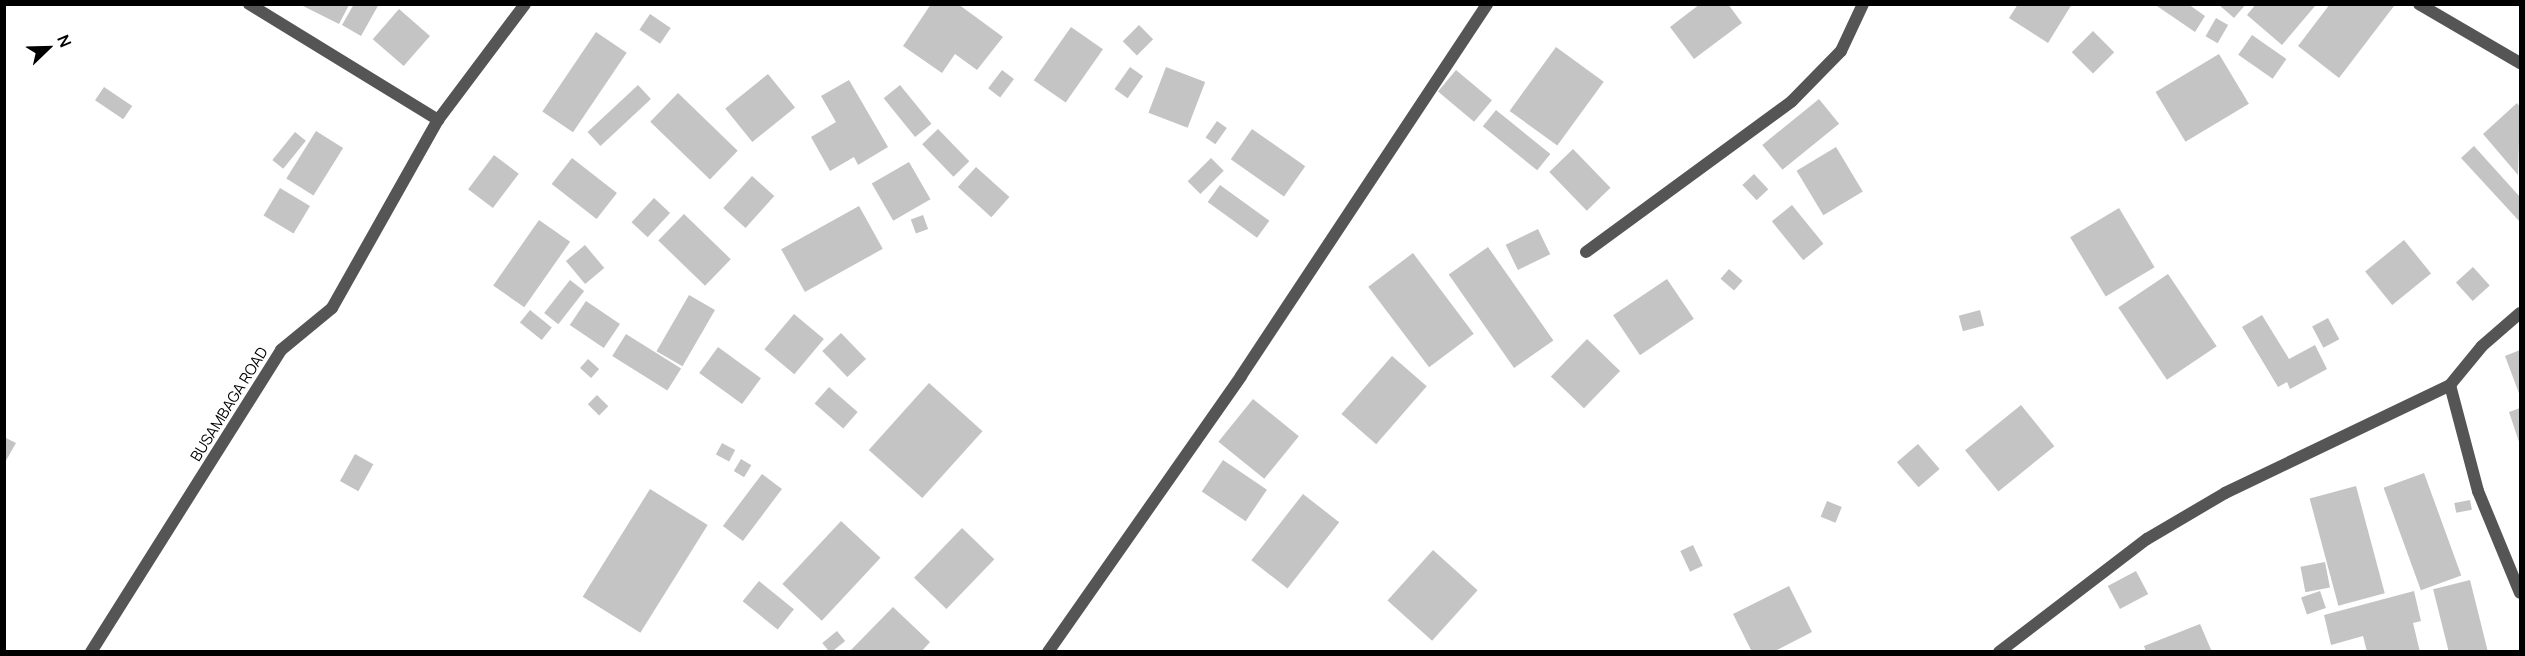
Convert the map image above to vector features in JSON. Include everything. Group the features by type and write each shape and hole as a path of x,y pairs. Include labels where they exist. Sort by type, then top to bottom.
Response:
{"street":[{"path":"249,4 438,120"},
{"name":"BUSAMBAGA ROAD","path":"91,651 280,350 332,308 438,120 525,4"},
{"path":"1048,651 1241,375 1487,4"},
{"path":"1586,252 1792,101 1842,51 1863,4"},
{"path":"2419,4 2520,63"},
{"path":"1999,651 2157,533 2225,493 2450,386 2481,346 2520,313"},
{"path":"2450,386 2478,491 2520,593"}],"building":[{"path":"354,4 379,4 361,36 342,25"},
{"path":"931,4 958,4 1003,37 977,70 955,54 942,73 903,46"},
{"path":"1700,4 1728,4 1742,23 1694,59 1670,27"},
{"path":"2018,4 2072,4 2048,43 2009,18"},
{"path":"2154,4 2188,4 2205,16 2195,32"},
{"path":"2218,4 2246,4 2234,18"},
{"path":"2256,4 2314,4 2315,6 2282,45 2247,15"},
{"path":"2330,4 2394,6 2339,78 2298,46"},
{"path":"301,5 349,5 339,24"},
{"path":"399,9 430,36 404,66 373,39"},
{"path":"650,14 671,28 660,44 639,30"},
{"path":"2216,18 2228,25 2218,43 2206,36"},
{"path":"1139,25 1153,39 1137,55 1123,41"},
{"path":"1071,27 1103,49 1066,103 1034,80"},
{"path":"2093,31 2114,52 2093,73 2072,52"},
{"path":"596,32 627,53 573,132 542,112"},
{"path":"2252,35 2286,59 2273,79 2238,55"},
{"path":"1556,47 1604,82 1557,146 1510,111"},
{"path":"2219,54 2249,104 2185,142 2156,92"},
{"path":"1130,67 1143,76 1128,98 1115,89"},
{"path":"1166,67 1205,82 1188,128 1148,113"},
{"path":"1002,70 1014,79 1000,97 988,88"},
{"path":"1456,70 1492,100 1474,122 1438,91"},
{"path":"768,74 795,107 752,142 725,109"},
{"path":"849,80 888,147 858,165 854,157 830,171 811,137 836,122 821,96"},
{"path":"638,85 651,99 600,146 588,132"},
{"path":"900,85 931,124 915,137 884,98"},
{"path":"104,87 132,106 123,119 95,100"},
{"path":"678,93 738,151 710,179 650,122"},
{"path":"1819,99 1839,124 1782,170 1762,145"},
{"path":"2517,103 2520,107 2518,175 2483,134"},
{"path":"1496,110 1550,154 1537,170 1483,126"},
{"path":"1217,121 1227,128 1215,144 1206,137"},
{"path":"938,129 969,161 953,177 922,144"},
{"path":"1252,129 1305,166 1284,197 1231,159"},
{"path":"316,131 343,148 313,195 286,178"},
{"path":"295,132 306,141 283,169 272,160"},
{"path":"2474,146 2520,197 2520,222 2461,158"},
{"path":"1836,147 1863,192 1823,215 1797,171"},
{"path":"1573,149 1611,188 1587,211 1549,172"},
{"path":"494,155 519,174 493,208 468,189"},
{"path":"572,158 617,193 597,219 552,184"},
{"path":"1211,158 1224,171 1200,194 1188,181"},
{"path":"909,162 930,199 893,221 872,184"},
{"path":"976,167 1009,197 991,217 958,187"},
{"path":"1754,174 1768,189 1757,200 1742,185"},
{"path":"752,176 774,196 746,228 723,208"},
{"path":"1220,185 1269,221 1257,238 1208,202"},
{"path":"280,188 310,206 294,233 264,215"},
{"path":"654,198 670,213 648,237 631,222"},
{"path":"1792,205 1823,244 1803,260 1772,221"},
{"path":"859,206 883,249 805,292 781,249"},
{"path":"2119,208 2155,267 2106,297 2070,237"},
{"path":"684,214 731,259 705,286 658,241"},
{"path":"923,215 928,229 916,234 911,219"},
{"path":"539,220 570,242 524,307 493,286"},
{"path":"1538,229 1550,254 1518,270 1506,245"},
{"path":"2404,240 2431,273 2392,305 2365,271"},
{"path":"585,245 604,268 585,284 566,261"},
{"path":"1488,247 1553,340 1514,368 1449,275"},
{"path":"1413,253 1474,334 1429,367 1368,287"},
{"path":"2473,267 2490,286 2473,301 2456,282"},
{"path":"1729,269 1743,281 1734,291 1720,279"},
{"path":"2168,274 2217,346 2167,380 2118,308"},
{"path":"1667,279 1694,319 1640,355 1613,315"},
{"path":"570,280 584,291 558,324 544,313"},
{"path":"689,295 715,310 682,366 656,351"},
{"path":"586,301 620,324 604,348 570,325"},
{"path":"530,310 552,328 542,340 520,322"},
{"path":"1980,310 1984,325 1963,331 1959,316"},
{"path":"794,314 824,339 794,374 764,349"},
{"path":"2262,315 2289,359 2315,345 2327,369 2290,389 2287,382 2278,387 2242,327"},
{"path":"2328,318 2339,339 2323,348 2312,326"},
{"path":"841,333 866,359 847,377 822,351"},
{"path":"626,334 681,368 667,390 612,356"},
{"path":"1587,339 1620,371 1584,408 1551,376"},
{"path":"718,347 761,378 742,404 699,373"},
{"path":"2520,350 2520,396 2505,356"},
{"path":"1392,356 1427,386 1376,444 1341,414"},
{"path":"588,359 599,369 591,378 580,368"},
{"path":"929,383 983,431 922,498 869,450"},
{"path":"829,387 858,412 843,429 815,404"},
{"path":"597,395 608,406 599,416 588,404"},
{"path":"1253,399 1299,436 1264,479 1218,442"},
{"path":"2021,405 2054,446 1998,491 1965,450"},
{"path":"2520,408 2520,445 2509,412"},
{"path":"4,437 16,443 4,464"},
{"path":"722,443 735,450 729,462 716,454"},
{"path":"1918,444 1940,469 1919,487 1897,462"},
{"path":"355,454 373,464 358,491 340,481"},
{"path":"741,459 751,465 744,477 734,471"},
{"path":"1223,460 1267,490 1246,521 1202,492"},
{"path":"2424,473 2461,575 2421,590 2384,488"},
{"path":"762,474 782,489 743,541 723,526"},
{"path":"2356,486 2385,593 2338,606 2310,498"},
{"path":"650,489 708,525 640,633 583,597"},
{"path":"1303,494 1339,522 1288,589 1251,560"},
{"path":"2470,500 2472,510 2456,513 2454,503"},
{"path":"1827,501 1842,507 1835,523 1821,517"},
{"path":"841,521 880,558 822,621 782,584"},
{"path":"962,528 994,559 946,609 914,578"},
{"path":"1693,545 1703,566 1690,572 1680,551"},
{"path":"1433,550 1478,590 1432,641 1387,601"},
{"path":"2325,562 2330,588 2305,592 2300,567"},
{"path":"2136,571 2148,594 2120,609 2108,586"},
{"path":"2470,580 2488,652 2449,652 2433,589"},
{"path":"759,581 794,609 778,630 743,601"},
{"path":"1789,586 1812,632 1773,652 1752,652 1733,614"},
{"path":"2320,591 2326,608 2307,615 2301,598"},
{"path":"2414,591 2421,621 2413,623 2420,652 2367,652 2363,636 2331,645 2324,615"},
{"path":"893,607 930,642 921,652 849,652"},
{"path":"2200,624 2212,652 2146,652 2144,646"},
{"path":"837,631 845,641 832,652 822,643"}]}
